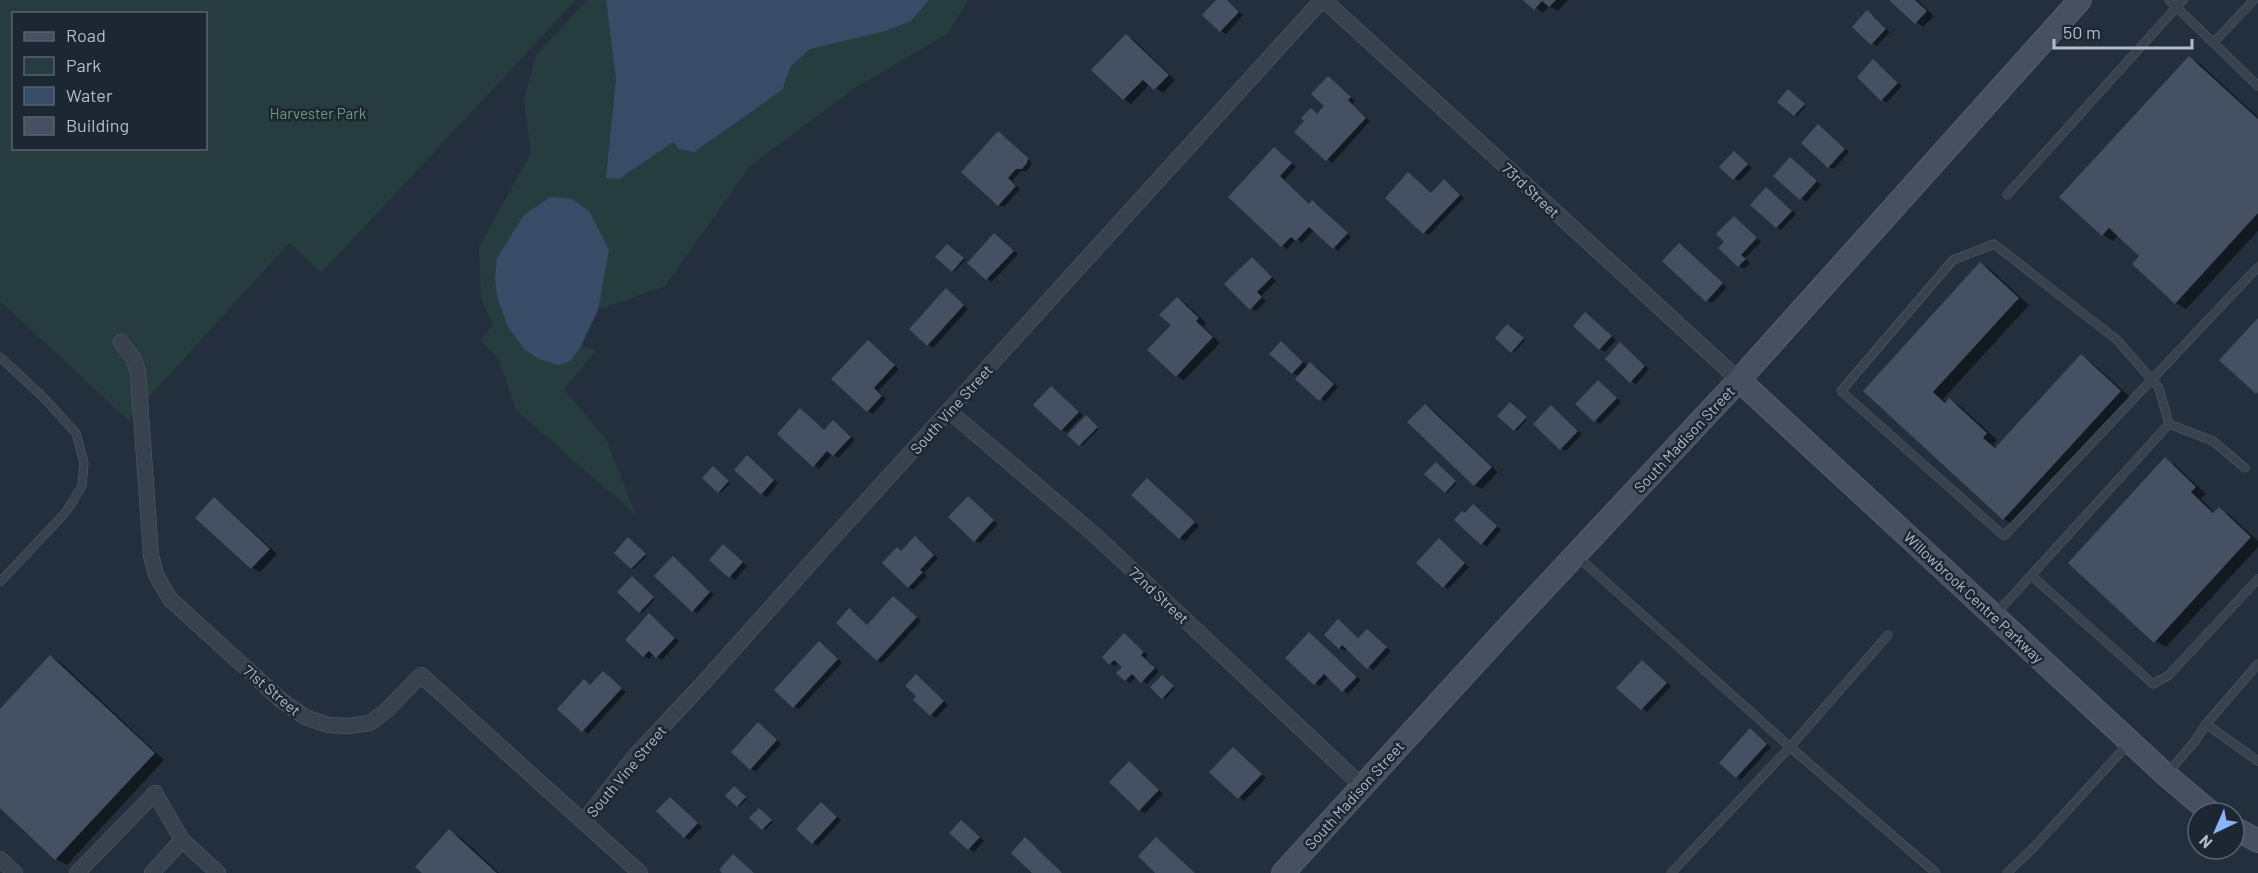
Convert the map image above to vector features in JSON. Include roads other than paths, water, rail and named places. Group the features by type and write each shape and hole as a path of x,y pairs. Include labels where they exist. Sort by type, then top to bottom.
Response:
{"street":[{"name":"73rd Street","path":"1323,0 1739,380"},
{"name":"South Vine Street","path":"584,821 636,755 1323,0"},
{"name":"South Madison Street","path":"1283,873 1739,380 2080,0"},
{"name":"71st Street","path":"120,342 133,358 138,372 151,555 156,575 170,599 281,700 305,717 328,725 348,726 370,723 387,710 421,675 640,873"},
{"name":"Willowbrook Centre Parkway","path":"1739,380 2197,801"},
{"name":"72nd Street","path":"949,411 1096,536 1362,786"},
{"path":"77,873 155,793 182,840 218,873"},
{"path":"152,873 182,840"},
{"path":"0,859 15,873"}],"lane":[{"path":"2169,0 2258,86"},
{"path":"2007,195 2183,0"},
{"path":"2213,43 2254,0"},
{"path":"2169,424 2159,388 2151,379 2116,340 1994,244 1953,260 1841,392 2004,537 2151,379 2258,267"},
{"path":"0,357 43,397 76,433 84,463 82,486 66,512 0,582"},
{"path":"2169,424 2213,441 2245,468"},
{"path":"1994,616 2169,424"},
{"path":"1575,555 1790,747 1936,873"},
{"path":"2031,576 2152,684 2169,675 2258,579"},
{"path":"1671,873 1790,747 1888,635"},
{"path":"2166,775 2258,664"},
{"path":"2206,724 2258,761"},
{"path":"2007,873 2131,742"}],"water":[{"path":"606,0 929,0 911,21 885,31 810,49 791,66 782,90 694,152 679,149 673,142 619,179 606,178 616,79"},
{"path":"550,197 572,199 589,211 609,250 598,310 580,348 570,361 558,365 539,359 524,349 507,325 497,296 495,278 497,258 524,215"}],"park label":[{"name":"Harvester Park","path":"318,113"}]}
